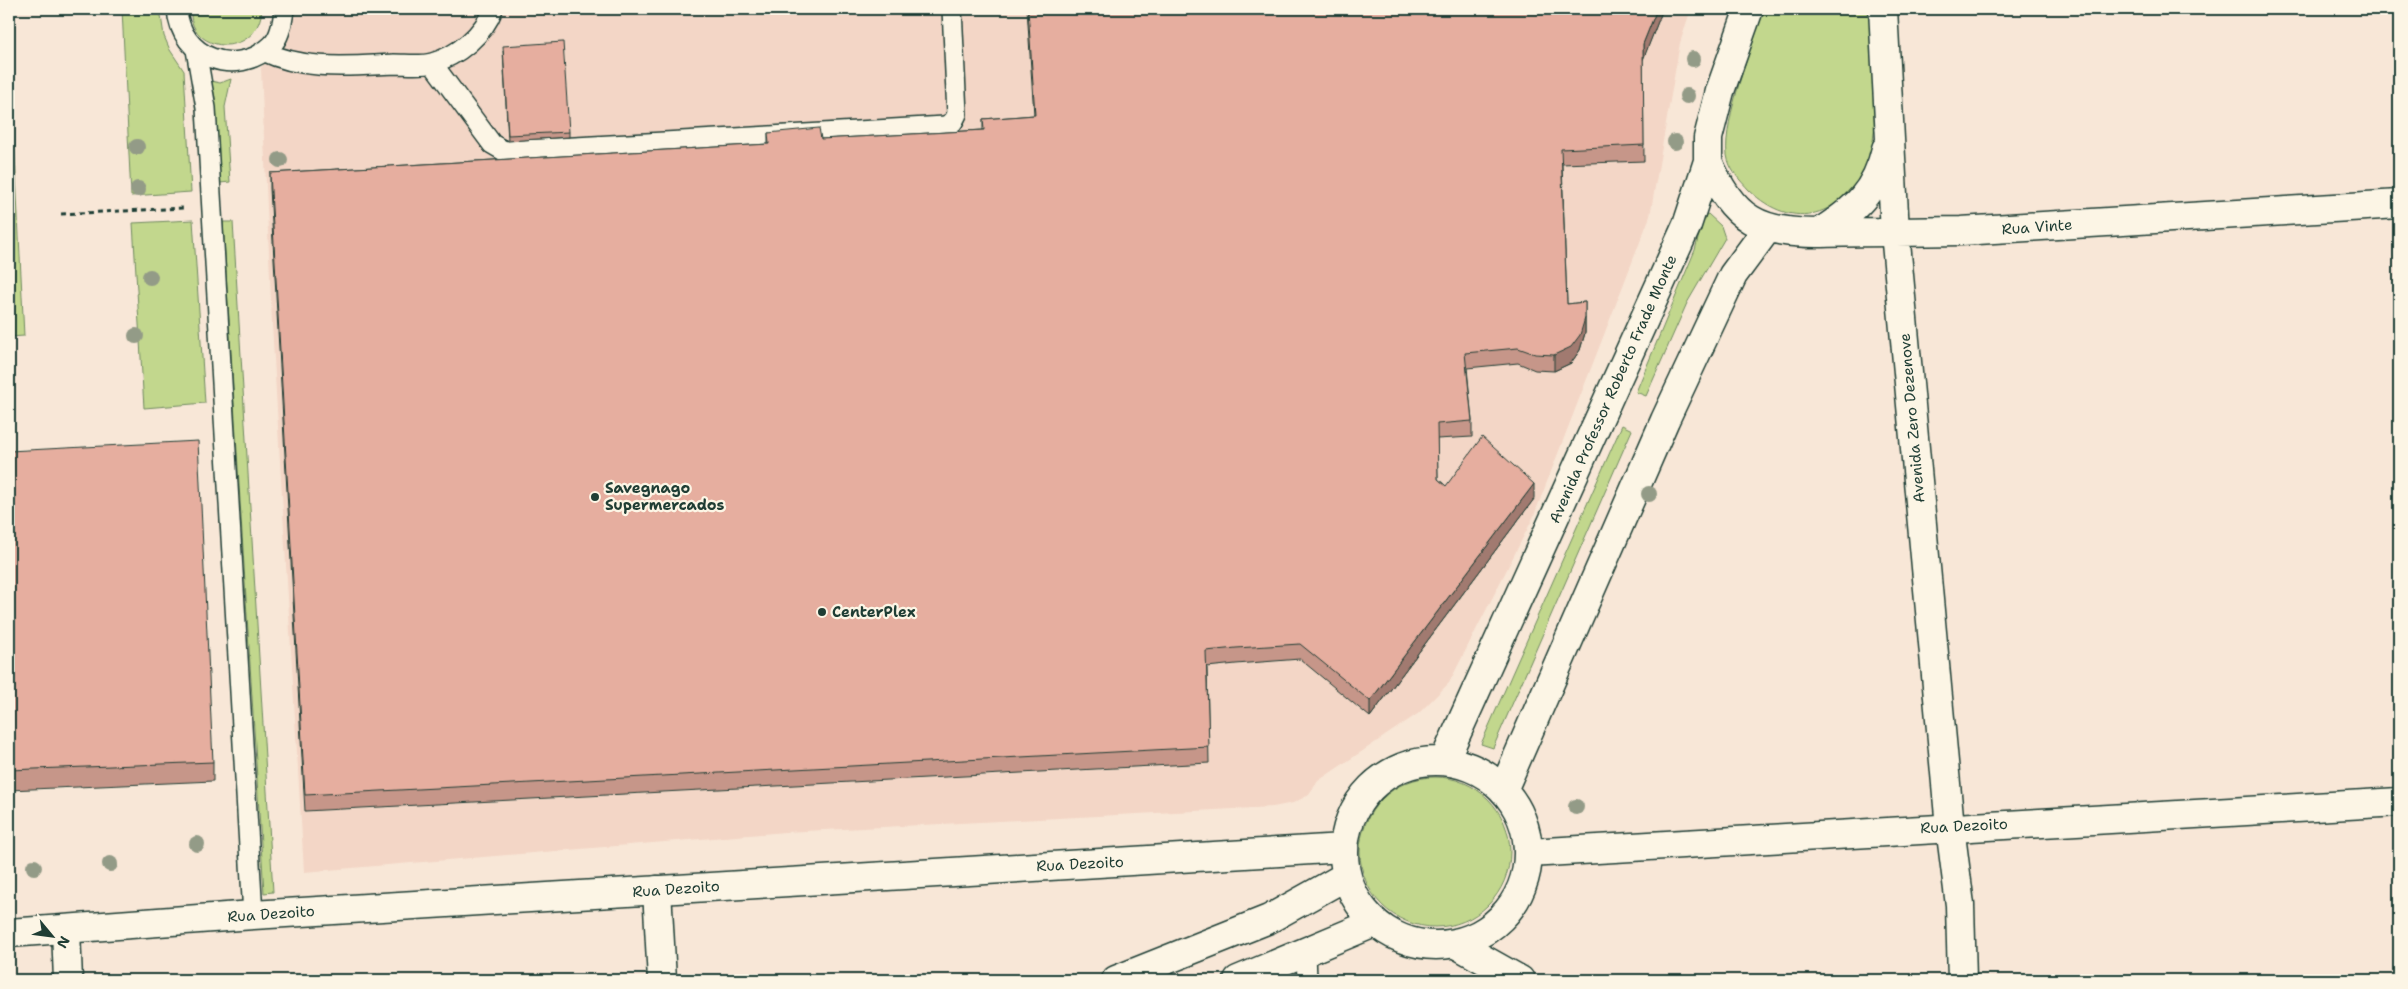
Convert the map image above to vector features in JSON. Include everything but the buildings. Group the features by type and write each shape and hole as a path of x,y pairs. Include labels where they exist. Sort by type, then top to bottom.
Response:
{"street":[{"name":"Avenida Professor Roberto Frade Monte","path":"1445,759 1687,225 1708,161 1708,138 1720,91 1749,9"},
{"name":"Avenida Zero Dezenove","path":"1883,9 1895,232 1950,827 1960,905 1962,980"},
{"path":"1819,232 1853,210 1866,194 1881,170 1889,136"},
{"name":"Rua Vinte","path":"1708,161 1717,182 1728,199 1750,220 1767,228 1802,234 1819,232 1961,232 2399,204"},
{"path":"1504,788 1666,420 1733,275 1767,228"},
{"path":"1445,759 1477,768 1504,788 1523,818 1529,853 1527,868 1518,894 1502,918 1479,934 1456,944 1425,945 1398,938 1374,923 1356,901 1346,876 1343,848 1352,812 1375,782 1408,763 1445,759"},
{"name":"Rua Dezoito","path":"1529,853 2399,802"},
{"name":"Rua Dezoito","path":"9,933 253,915 1343,848"},
{"path":"1116,980 1269,920 1346,876"},
{"path":"657,890 662,980"},
{"path":"1238,980 1374,923"},
{"path":"66,930 68,980"},
{"path":"1456,944 1520,980"}],"lane":[{"path":"177,9 178,20 184,37 196,50 212,59 230,62 247,59 273,44 283,21 284,9"},
{"path":"263,51 278,58 323,67 432,63 460,50 477,36 493,9"},
{"path":"432,63 492,144 504,151 945,126 953,122 957,114 952,9"},
{"path":"196,50 206,108 253,915"},
{"path":"1306,952 1307,980"}],"path":[{"path":"61,214 212,207"}],"shaded area":[{"path":"286,9 1691,9 1680,43 1650,216 1533,518 1449,683 1419,713 1318,781 1309,795 1293,803 1273,807 785,832 304,872 272,324 261,68 279,42"}],"green space":[{"path":"122,9 160,9 164,36 170,50 184,71 191,192 131,196"},
{"path":"191,9 262,9 258,25 249,37 237,43 223,45 211,42 200,35 193,24"},
{"path":"1764,9 1870,9 1875,89 1872,148 1867,163 1857,181 1845,196 1831,207 1816,213 1799,215 1783,212 1766,203 1749,190 1732,170 1728,160 1727,140 1729,122 1746,62"},
{"path":"9,35 24,336 10,337 9,312"},
{"path":"231,79 225,107 230,182 220,183 215,97 211,81 220,83"},
{"path":"1708,214 1721,226 1725,238 1687,303 1646,396 1636,392 1695,250 1704,216"},
{"path":"193,220 205,403 144,408 133,223"},
{"path":"223,222 233,222 273,892 264,893"},
{"path":"1622,425 1632,430 1493,748 1481,744"},
{"path":"1435,777 1450,778 1464,782 1477,789 1488,799 1498,810 1505,823 1509,837 1509,867 1505,881 1498,894 1488,905 1477,915 1464,922 1450,926 1435,927 1420,926 1406,922 1393,915 1382,905 1372,894 1365,881 1361,867 1360,852 1361,837 1365,823 1372,810 1382,799 1393,789 1406,782 1420,778"}],"place":[{"name":"Savegnago Supermercados","path":"595,497"},
{"name":"CenterPlex","path":"822,612"}]}
